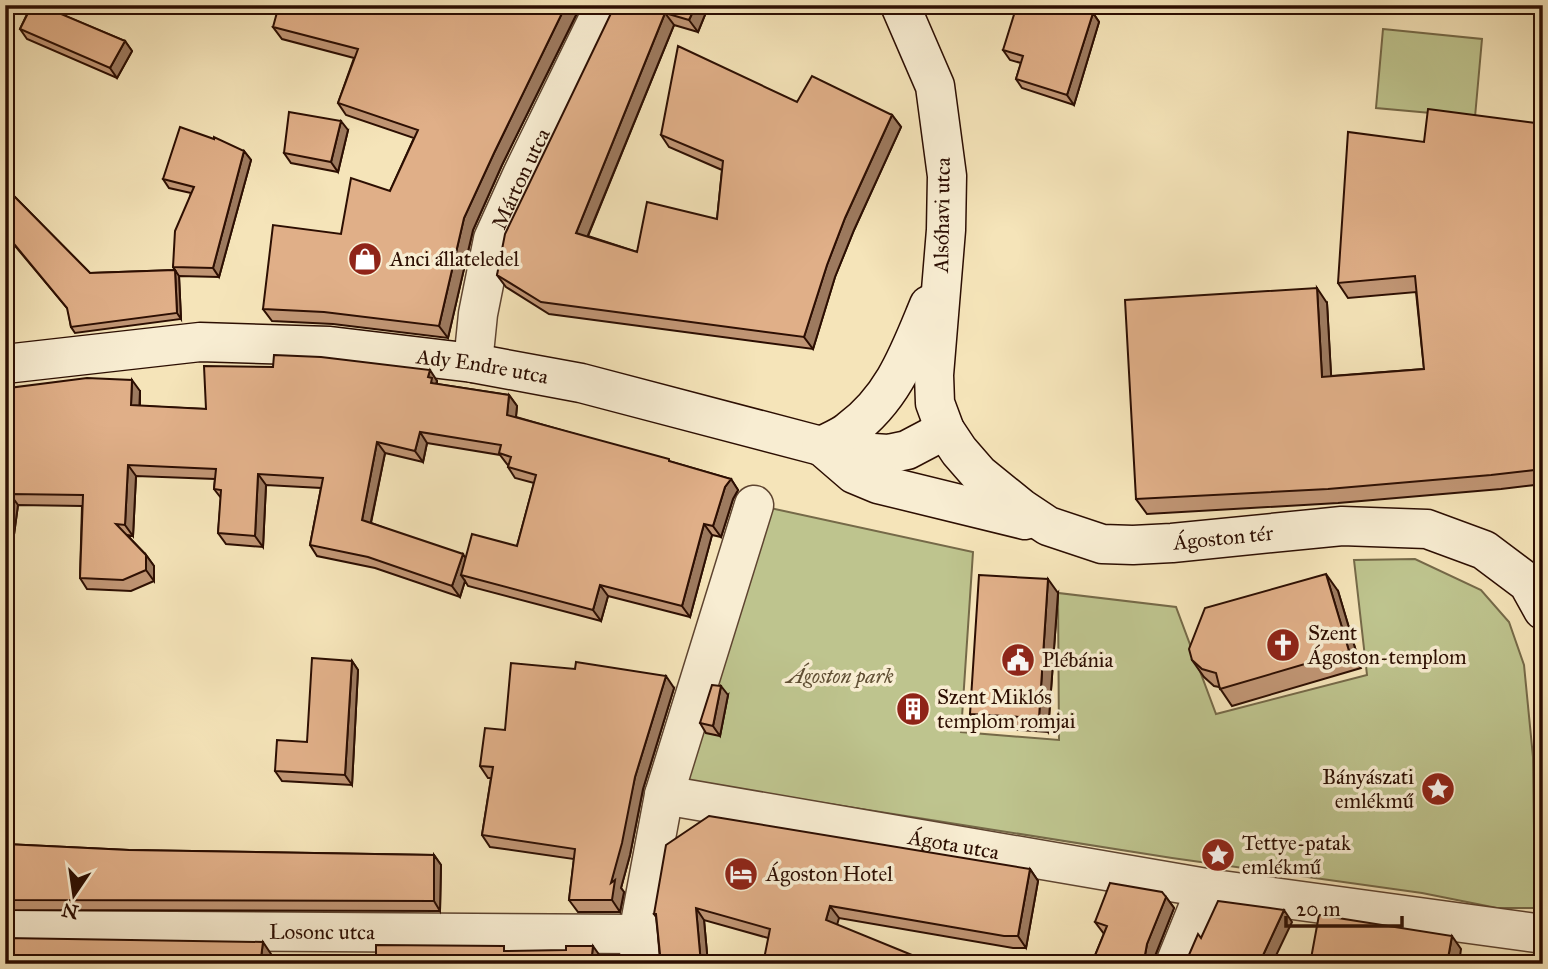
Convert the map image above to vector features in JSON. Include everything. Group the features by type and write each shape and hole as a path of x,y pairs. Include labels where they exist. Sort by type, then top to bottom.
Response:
{"street":[{"name":"Márton utca","path":"473,363 478,314 494,239 522,175 605,5"},
{"name":"Alsóhavi utca","path":"900,5 935,86 947,176 946,230 934,386 935,403 946,430"},
{"path":"942,274 901,372 867,415 849,432 821,446 853,474 878,484 1048,526"},
{"name":"Ady Endre utca","path":"5,364 200,342 330,346 473,363 581,383 821,446 888,454 907,450 946,430"},
{"name":"Ágoston tér","path":"946,430 959,451 979,474 1021,508 1048,526 1102,544 1133,545 1342,526 1427,529 1484,550 1538,586"},
{"path":"639,949 664,795 754,505"},
{"name":"Ágota utca","path":"664,795 1206,888 1543,934"},
{"path":"1174,964 1206,888"},
{"name":"Losonc utca","path":"5,930 639,949"}],"green space":[{"path":"1383,29 1482,39 1475,117 1376,108"},
{"name":"Ágoston park","path":"761,506 973,552 961,732 1059,740 1058,593 1176,607 1216,714 1367,675 1354,560 1415,559 1481,590 1509,622 1524,665 1533,757 1535,908 1497,908 1422,893 1172,858 678,780"}],"building":[{"path":"32,5 40,5 125,41 110,68 20,29"},
{"path":"40,5 60,5 57,13"},
{"path":"279,5 566,5 464,218 439,326 324,312 263,309 273,225 341,234 351,178 390,191 418,130 338,103 358,49 273,27"},
{"path":"615,5 696,5 689,20 665,13 576,233 637,252 647,202 717,219 723,161 661,135 678,46 797,102 812,76 892,115 845,218 804,337 541,302 497,275 505,234"},
{"path":"1017,5 1068,5 1093,13 1067,95 1016,79 1023,56 1003,50"},
{"path":"1428,109 1543,124 1543,469 1328,489 1136,499 1125,300 1317,288 1322,377 1424,369 1415,276 1338,283 1348,132 1424,142"},
{"path":"289,112 341,121 331,162 284,153"},
{"path":"180,127 214,137 244,151 213,268 173,267 175,231 194,187 163,179"},
{"path":"5,187 90,273 175,270 177,313 71,327 67,308 5,233"},
{"path":"274,355 321,357 430,370 428,377 432,378 431,383 509,395 507,415 669,459 731,479 725,487 713,526 704,524 682,606 600,585 593,610 461,575 472,534 517,546 536,475 508,467 511,457 499,453 501,445 420,432 415,451 377,442 362,520 463,554 452,586 368,557 310,545 323,478 258,474 255,536 218,533 221,490 214,489 216,469 128,465 125,525 116,524 146,555 146,570 123,580 80,578 83,495 10,494 5,531 5,390 87,378 132,380 131,405 206,409 204,366 273,367"},
{"name":"Szent Ágoston-templom","path":"1326,574 1349,651 1220,689 1216,673 1202,669 1192,660 1189,649 1205,608"},
{"name":"Plébánia","path":"979,575 1048,579 1039,718 970,714"},
{"path":"312,658 352,661 345,775 275,771 277,740 307,742"},
{"path":"576,662 666,676 635,777 611,883 615,880 612,900 569,900 575,849 482,835 493,767 480,766 485,728 505,730 511,663 575,669"},
{"path":"712,685 721,686 713,726 700,723"},
{"path":"709,816 1030,869 1018,936 1004,936 830,906 826,920 934,964 763,964 770,929 696,908 701,964 661,964 654,914 666,845"},
{"path":"5,844 129,850 434,855 434,901 5,900"},
{"path":"1110,883 1162,892 1166,897 1147,944 1145,955 1149,964 1097,964 1098,961 1094,958 1107,926 1095,922"},
{"path":"1218,901 1284,910 1259,964 1185,964 1198,934 1201,938"},
{"path":"1319,915 1452,936 1447,964 1310,964"},
{"path":"5,938 263,942 261,958 285,964 5,964"},
{"path":"376,945 504,946 504,951 566,950 566,946 593,946 591,964 376,964"}],"waterway":[{"path":"1204,881 1218,855"}],"place":[{"name":"Anci állateledel","path":"365,259"},
{"name":"Szent Ágoston-templom","path":"1283,645"},
{"name":"Plébánia","path":"1018,660"},
{"name":"Szent Miklós templom romjai","path":"913,709"},
{"name":"Bányászati emlékmű","path":"1438,789"},
{"name":"Tettye-patak emlékmű","path":"1218,855"},
{"name":"Ágoston Hotel","path":"741,874"}]}
